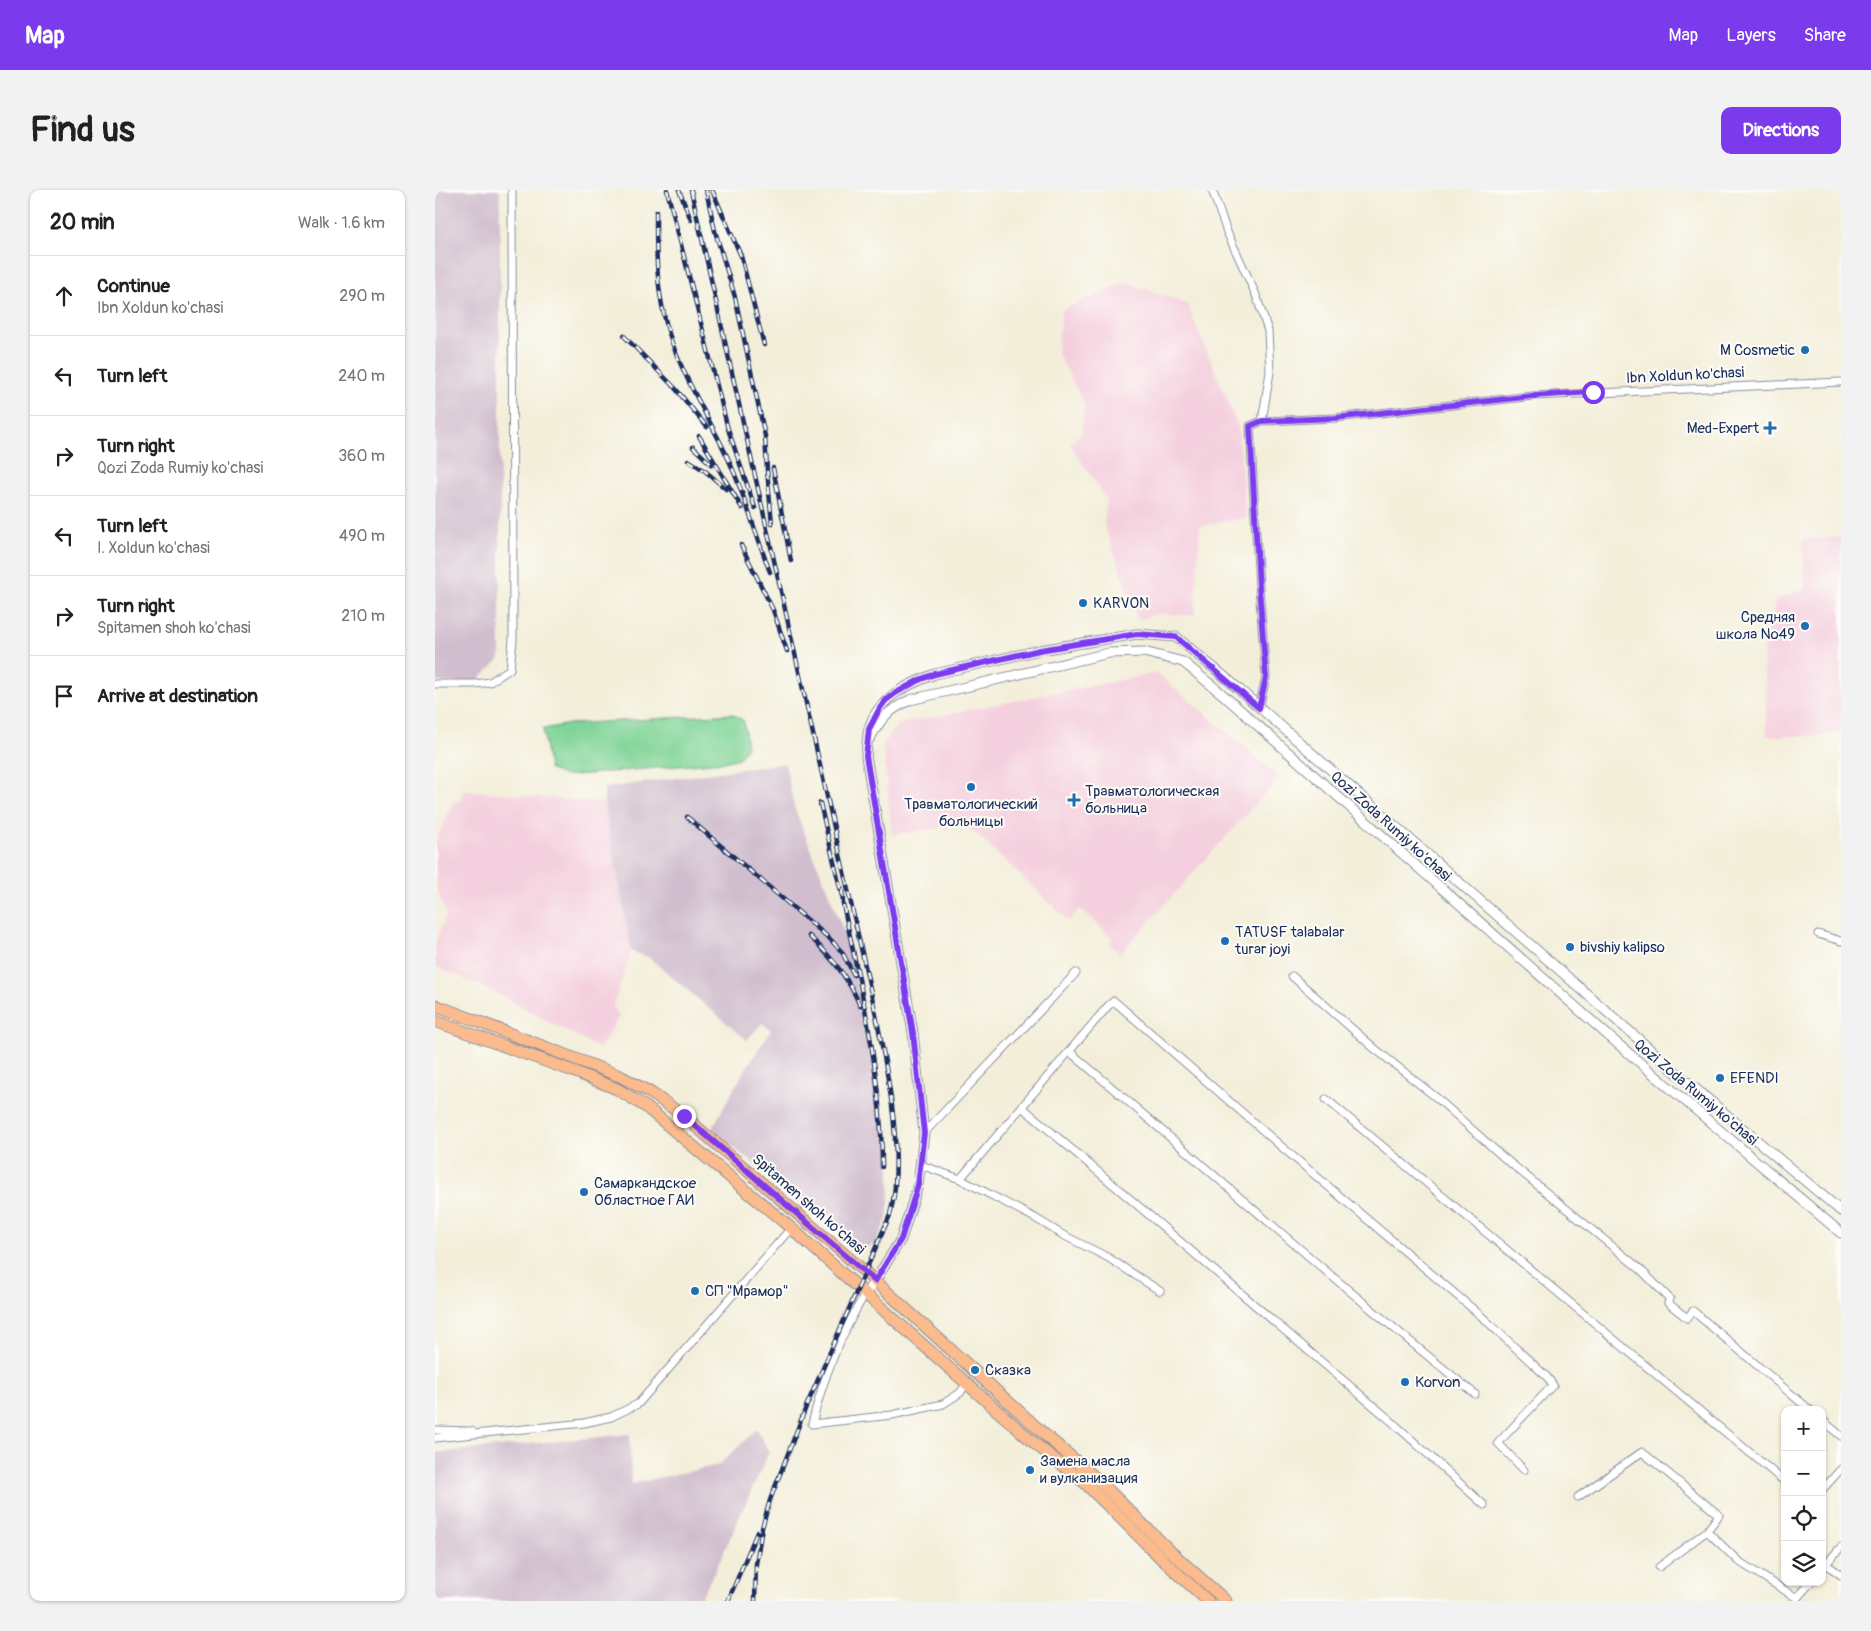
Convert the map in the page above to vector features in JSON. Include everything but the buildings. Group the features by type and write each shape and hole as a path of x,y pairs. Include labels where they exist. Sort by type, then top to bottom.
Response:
{"main road":[{"name":"Spitamen shoh ko'chasi","path":"435,1005 620,1076 651,1093 684,1116 875,1281 1097,1480 1169,1551 1226,1601"},
{"name":"Spitamen shoh ko'chasi","path":"435,1021 573,1070 617,1089 646,1107 791,1228 1034,1443 1085,1483 1207,1601"}],"street":[{"path":"435,684 490,682 510,669 513,640 512,190"},
{"path":"1213,190 1227,232 1256,295 1268,331 1270,372 1262,421 1250,426 1266,677 1259,708"},
{"name":"Ibn Xoldun ko'chasi","path":"1262,421 1335,418 1533,396 1841,382"},
{"name":"Qozi Zoda Rumiy ko'chasi","path":"867,743 869,729 874,717 886,700 919,680 935,674 1040,650 1137,634 1176,637 1685,1080 1841,1211"},
{"name":"Qozi Zoda Rumiy ko'chasi","path":"867,743 885,715 892,709 910,700 1109,652 1144,652 1183,662 1221,693 1612,1039 1841,1233"},
{"path":"867,743 866,756 913,1033 924,1133 918,1185 901,1239 850,1320 820,1390 812,1424 892,1415 943,1404 960,1393 967,1383"},
{"path":"1818,934 1841,942"},
{"path":"924,1133 1076,973"},
{"path":"1292,976 1375,1048 1439,1099 1503,1157 1639,1269 1670,1299 1668,1303 1687,1318 1693,1311 1805,1406"},
{"path":"960,1179 1070,1052 1107,1006 1114,1001 1283,1148 1480,1314 1547,1377 1553,1385 1498,1443 1524,1470"},
{"path":"1070,1052 1242,1197 1339,1283 1475,1394"},
{"path":"1326,1099 1781,1479"},
{"path":"1022,1107 1390,1420 1484,1505"},
{"path":"921,1165 960,1179 1035,1218 1063,1235 1107,1257 1159,1291"},
{"path":"435,1438 584,1423 611,1417 638,1404 791,1228"},
{"path":"1826,1423 1841,1436"},
{"path":"435,1430 459,1429 485,1432"},
{"path":"1578,1497 1641,1452 1719,1515 1707,1531 1659,1567"},
{"path":"1826,1486 1841,1469"},
{"path":"1707,1531 1738,1561 1797,1598 1808,1586"},
{"path":"1826,1564 1841,1547"},
{"path":"1826,1567 1841,1575"}],"shaded area":[{"path":"435,190 500,190 500,659 476,682 435,682"},
{"path":"1126,282 1187,304 1238,426 1246,518 1200,526 1195,615 1159,614 1138,620 1104,524 1107,500 1070,444 1082,432 1084,403 1057,352 1062,310"},
{"name":"Средняя школа №49","path":"1841,537 1841,733 1821,736 1767,736 1763,653 1776,599 1805,589 1803,539"},
{"name":"Травматологическая больница","path":"1157,673 1280,777 1120,954 1109,943 1112,938 1080,908 1069,921 966,824 892,835 883,744 898,724"},
{"path":"785,763 794,807 849,944 890,1147 890,1192 887,1219 875,1243 865,1249 711,1130 743,1073 771,1030 762,1023 747,1040 648,957 631,951 604,803 604,788"},
{"path":"463,790 604,803 631,951 613,1007 619,1016 600,1049 494,992 435,966 435,944 446,914 437,888 435,843 454,800 460,802"},
{"path":"757,1429 769,1452 715,1571 699,1601 435,1601 435,1453 630,1434 631,1484 719,1465"}],"green space":[{"path":"733,714 744,721 747,747 739,758 724,762 565,776 549,769 543,729 570,724"}],"railway":[{"path":"667,190 728,429 755,508"},
{"path":"679,190 691,220"},
{"path":"691,190 876,1015 894,1120 896,1163 895,1188 890,1215 806,1407 770,1500 762,1528 756,1564 755,1601"},
{"path":"706,190 715,231 735,297 765,436 772,524"},
{"path":"712,190 741,256 764,345"},
{"path":"656,212 658,279 662,306 670,336 676,354 732,468 770,572"},
{"path":"624,336 675,388 707,427"},
{"path":"699,436 742,508"},
{"path":"693,447 712,465"},
{"path":"688,460 704,470 726,489"},
{"path":"773,468 791,561"},
{"path":"741,545 773,610 787,651"},
{"path":"820,803 842,896"},
{"path":"687,817 830,939 842,952 854,975"},
{"path":"842,889 843,904 864,1002 875,1067 879,1100 882,1167"},
{"path":"809,936 839,968 851,986 860,1006"},
{"path":"728,1601 757,1532"}],"place":[{"name":"M Cosmetic","path":"1805,350"},
{"name":"Med-Expert","path":"1770,428"},
{"name":"KARVON","path":"1083,603"},
{"name":"Средняя школа №49","path":"1805,626"},
{"name":"Травматологический больницы","path":"971,787"},
{"name":"Травматологическая больница","path":"1074,800"},
{"name":"TATUSF talabalar turar joyi","path":"1225,941"},
{"name":"bivshiy kalipso","path":"1570,947"},
{"name":"EFENDI","path":"1720,1078"},
{"name":"Самаркандское Областное ГАИ","path":"584,1192"},
{"name":"СП \"Мрамор\"","path":"695,1291"},
{"name":"Сказка","path":"975,1370"},
{"name":"Korvon","path":"1405,1382"},
{"name":"Замена масла и вулканизация","path":"1030,1470"}],"route":[{"path":"684,1116 875,1281 901,1239 918,1185 924,1133 913,1033 866,756 869,729 874,717 886,700 903,688 935,674 1040,650 1137,634 1176,637 1259,708 1266,677 1250,426 1262,421 1335,418 1533,396 1593,392"}]}
